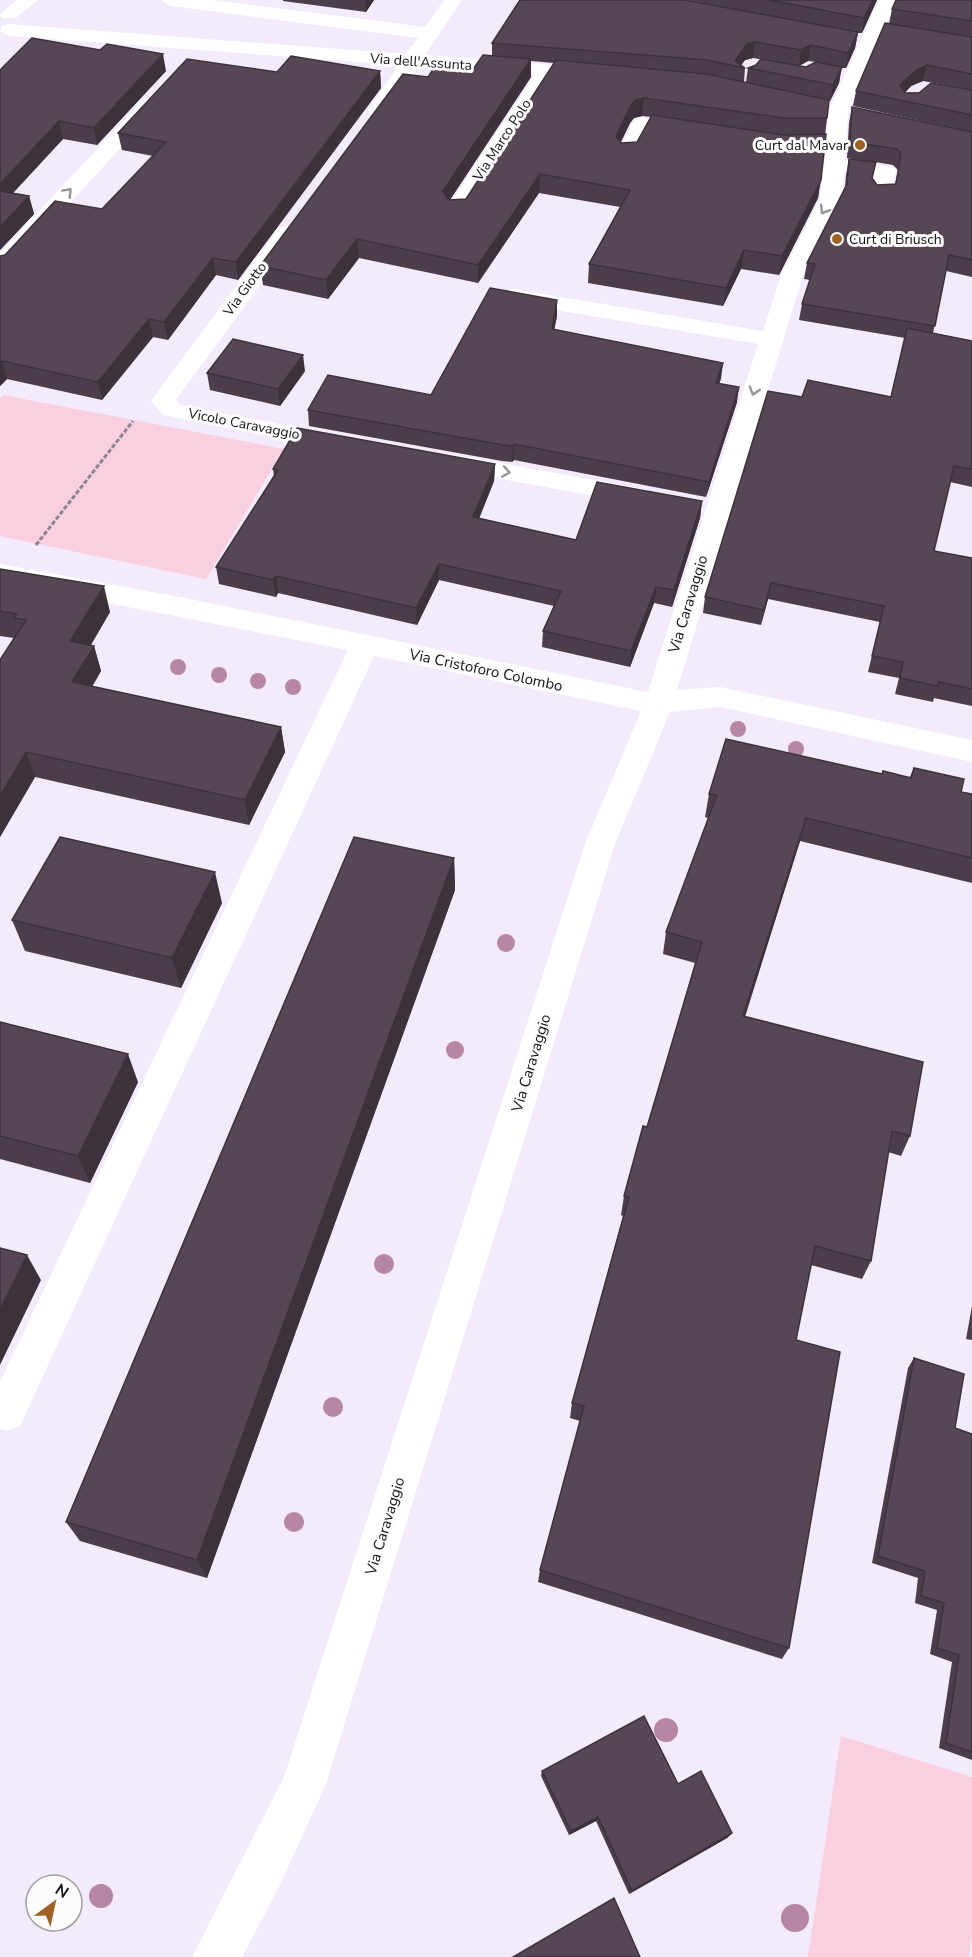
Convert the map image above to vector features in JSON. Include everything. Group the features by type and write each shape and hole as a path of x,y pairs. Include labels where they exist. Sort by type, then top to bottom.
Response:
{"street":[{"path":"5,22 29,0"},
{"path":"170,0 432,34"},
{"path":"364,128 413,62 453,0"},
{"path":"831,74 854,78 888,0"},
{"name":"Via dell'Assunta","path":"5,22 203,46 615,76"},
{"path":"847,39 898,34"},
{"path":"187,64 203,46"},
{"name":"Via Marco Polo","path":"456,211 548,70"},
{"name":"Via Caravaggio","path":"216,1957 262,1873 304,1784 600,843 659,704 708,508 792,275 831,199 829,151 840,112 854,78"},
{"path":"0,266 163,90"},
{"path":"627,155 642,124 711,134"},
{"path":"829,151 886,171 882,194"},
{"name":"Via Giotto","path":"163,401 302,213"},
{"path":"514,296 769,339"},
{"name":"Vicolo Caravaggio","path":"163,401 172,410 200,417 362,446"},
{"path":"432,459 663,500"},
{"path":"0,601 8,575"},
{"name":"Via Cristoforo Colombo","path":"8,575 184,607 659,704 696,697 720,697 776,707 972,751"},
{"path":"6,1412 365,644"}],"path":[{"path":"46,549 35,546 141,412 163,401"}],"shaded area":[{"path":"3,395 284,449 206,579 0,536 0,399"},
{"path":"841,1736 972,1777 972,1931 969,1957 808,1957"}],"building":[{"path":"520,0 685,0 858,32 848,53 811,45 801,50 755,42 747,44 735,61 745,68 707,60 492,43"},
{"path":"769,0 873,0 864,18"},
{"path":"896,0 972,0 972,21 892,9"},
{"path":"885,23 972,37 972,74 927,65 915,71 900,85 905,93 919,93 931,83 972,90 972,115 856,91"},
{"path":"32,38 100,50 107,44 163,54 94,128 59,121 0,184 0,70"},
{"path":"483,55 531,59 443,191 448,200 466,199 556,60 707,74 829,100 827,118 784,118 644,98 636,100 631,105 616,136 621,143 637,142 652,115 783,135 826,134 821,180 782,256 744,250 726,288 589,264 630,190 540,174 478,265 357,239 326,280 260,266 403,74 428,77 438,62 474,68"},
{"path":"291,56 380,71 236,262 213,258 164,322 149,319 98,382 2,361 0,363 0,256 5,255 55,201 102,209 166,142 118,133 187,59 277,72"},
{"path":"761,59 806,67 816,62 842,67 833,85 748,68 756,65"},
{"path":"852,107 972,132 972,260 949,255 935,326 802,304 815,264 807,263 847,184 849,159 876,162 872,178 877,185 896,184 901,154 897,149 850,142"},
{"path":"0,191 29,196 0,227"},
{"path":"490,288 557,300 552,329 723,363 716,383 739,387 709,482 514,444 513,446 503,445 308,410 328,375 431,395"},
{"path":"907,328 972,341 972,469 954,466 934,551 972,558 972,689 939,682 938,686 900,678 903,662 872,656 884,606 771,583 764,610 705,597 768,391 802,397 808,380 891,397"},
{"path":"233,339 303,355 278,389 207,373"},
{"path":"297,428 495,464 473,517 576,540 597,482 702,501 674,590 656,587 631,651 543,631 561,591 439,564 416,608 276,576 273,580 216,567 278,470 273,469"},
{"path":"0,569 104,586 70,641 94,646 72,682 281,727 245,800 26,752 0,796 0,660 26,620 14,618 17,614 0,611"},
{"path":"726,739 882,774 883,771 911,778 914,768 964,779 961,792 972,794 972,858 806,818 743,1016 923,1062 910,1136 892,1131 871,1261 815,1246 796,1340 840,1352 789,1648 540,1570 584,1406 572,1403 629,1197 624,1196 643,1126 647,1127 702,942 666,932 717,795 709,794"},
{"path":"60,837 215,872 172,958 12,920"},
{"path":"354,837 454,858 197,1560 66,1522"},
{"path":"0,1022 128,1054 78,1156 0,1136"},
{"path":"0,1248 27,1255 0,1310"},
{"path":"914,1358 964,1374 955,1428 972,1434 972,1752 946,1743 959,1655 937,1648 944,1603 921,1596 925,1571 878,1556"},
{"path":"644,1716 678,1784 701,1771 732,1833 632,1891 598,1817 571,1831 542,1771"},
{"path":"614,1898 640,1957 513,1957"}],"place":[{"name":"Curt dal Mavar","path":"860,145"},
{"name":"Curt di Briusch","path":"837,239"}]}
